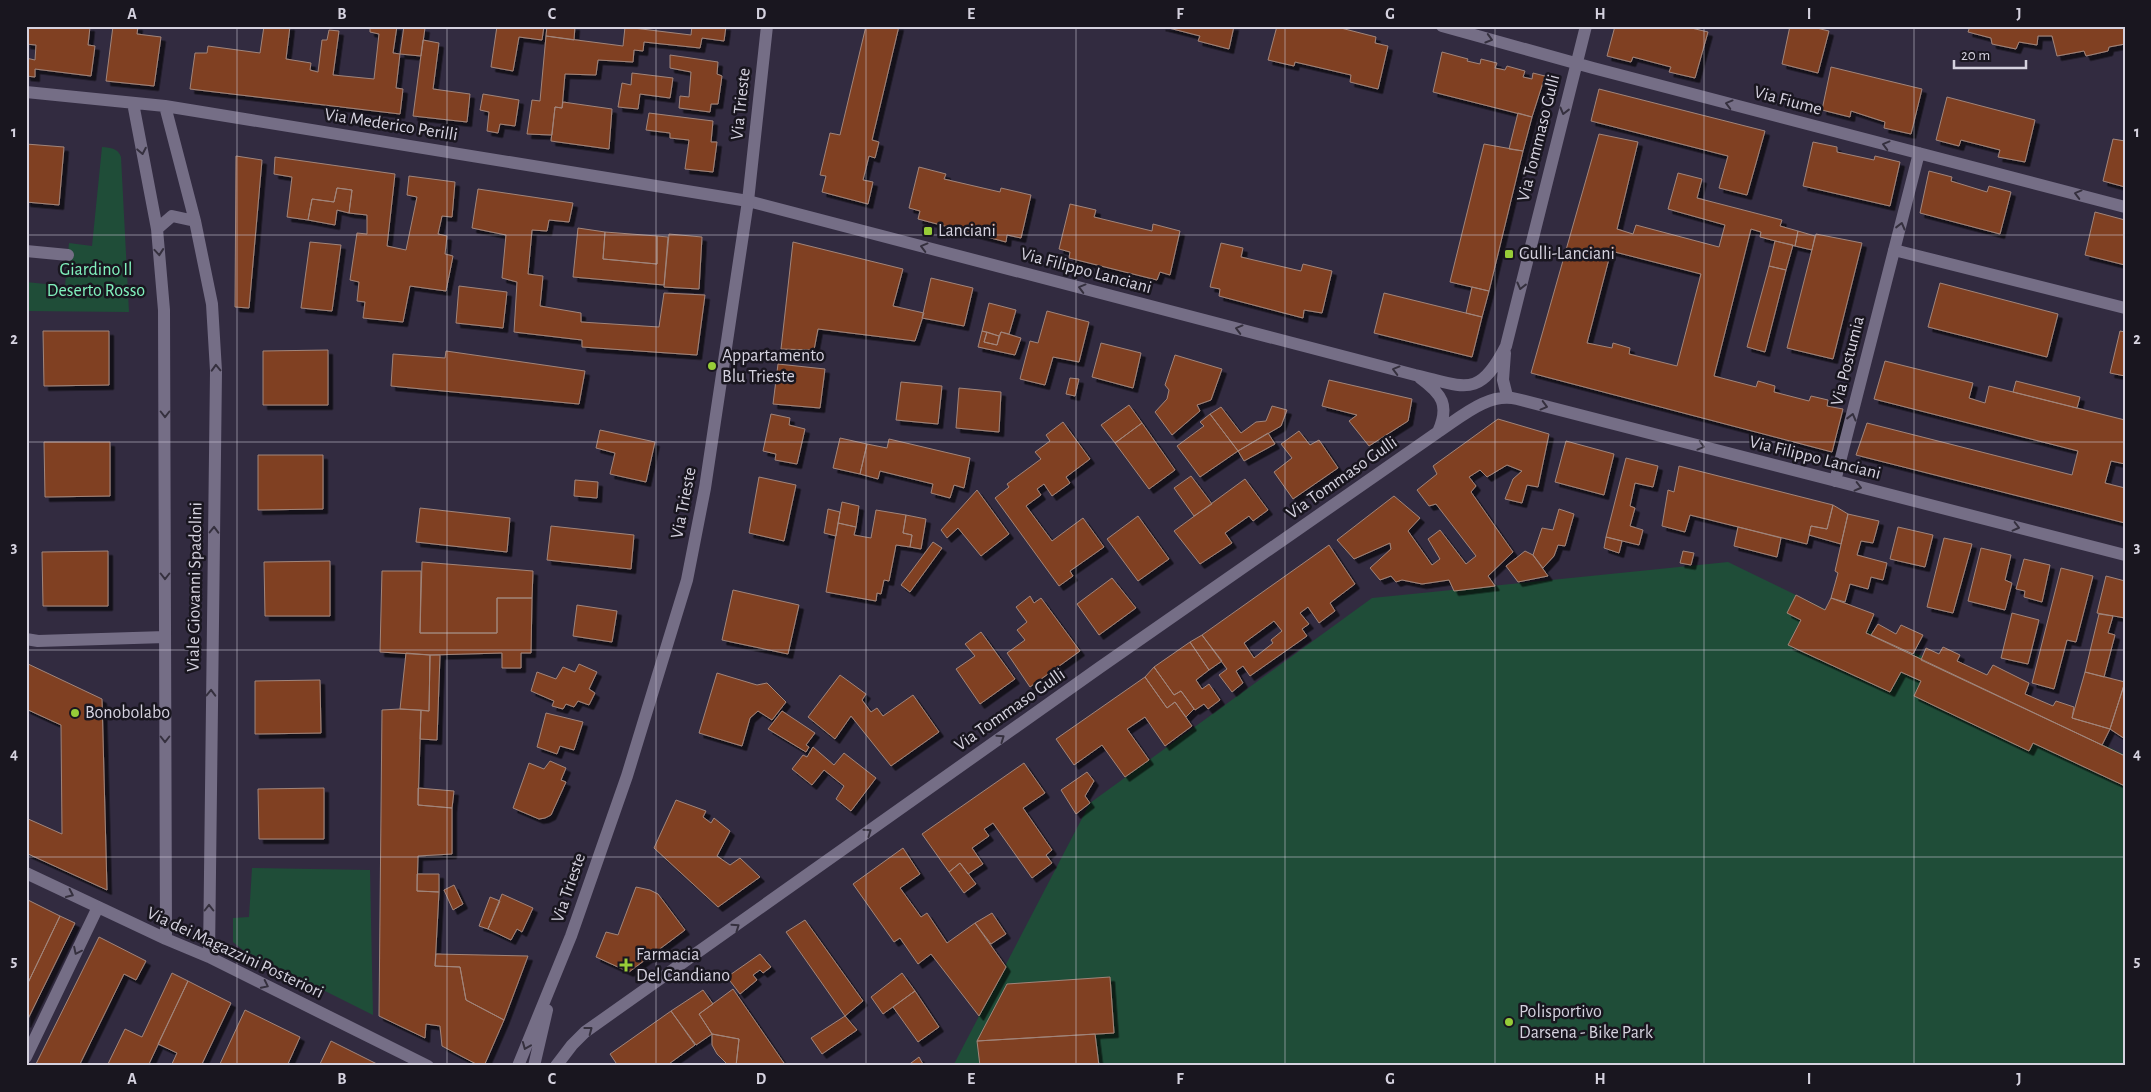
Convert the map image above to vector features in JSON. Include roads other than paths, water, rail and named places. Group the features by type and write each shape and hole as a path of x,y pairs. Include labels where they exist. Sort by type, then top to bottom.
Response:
{"street":[{"name":"Via Trieste","path":"518,1066 571,936 627,776 687,580 705,488 748,201 767,26"},
{"name":"Via Fiume","path":"1442,26 1576,64 2125,207"},
{"name":"Via Tommaso Gulli","path":"556,1066 585,1032 1438,432 1502,397 1506,346 1586,26"},
{"name":"Via Mederico Perilli","path":"26,92 166,106 748,201"},
{"name":"Viale Giovanni Spadolini","path":"133,103 157,229 164,310 166,939"},
{"name":"Viale Giovanni Spadolini","path":"166,106 195,221 212,304 216,371 209,957"},
{"name":"Via Postumia","path":"1835,481 1919,153"},
{"name":"Via Filippo Lanciani","path":"748,201 1460,386"},
{"path":"157,229 172,216 195,221"},
{"path":"1894,250 2125,308"},
{"path":"26,251 68,255"},
{"name":"Via Tommaso Gulli","path":"1460,386 1470,386 1485,378 1506,346"},
{"name":"Via Filippo Lanciani","path":"1415,375 1438,394 1444,405 1444,420 1438,432"},
{"name":"Via Filippo Lanciani","path":"1502,397 2125,555"},
{"path":"26,639 38,641 165,638"},
{"name":"Via dei Magazzini Posteriori","path":"26,873 166,939 209,957 428,1066"},
{"path":"26,1057 98,907"},
{"name":"Via Trieste","path":"534,1066 557,968"}],"place":[{"name":"Lanciani","path":"928,231"},
{"name":"Gulli-Lanciani","path":"1509,254"},
{"name":"Appartamento Blu Trieste","path":"712,366"},
{"name":"Bonobolabo","path":"75,713"},
{"name":"Farmacia Del Candiano","path":"626,965"},
{"name":"Polisportivo Darsena - Bike Park","path":"1509,1022"}],"park label":[{"name":"Giardino Il Deserto Rosso","path":"96,280"}]}
